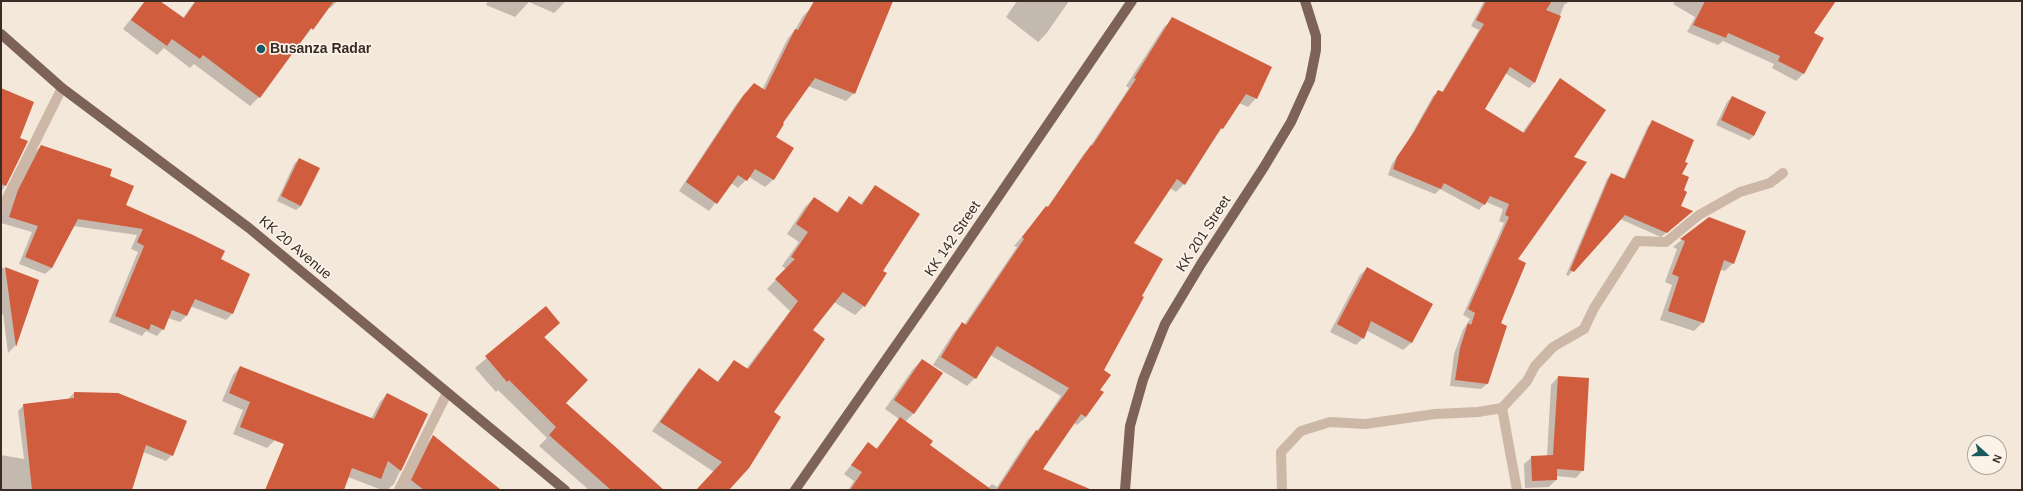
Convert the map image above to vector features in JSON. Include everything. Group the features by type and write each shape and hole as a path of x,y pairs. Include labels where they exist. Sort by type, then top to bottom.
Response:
{"main road":[{"name":"KK 142 Street","path":"795,490 936,288 1132,1"},
{"name":"KK 201 Street","path":"1125,490 1130,426 1143,380 1165,324 1200,264 1264,167 1290,122 1310,80 1316,50 1316,36 1305,1"},
{"name":"KK 20 Avenue","path":"1,34 62,88 249,228 564,490"}],"street":[{"path":"1,210 62,88"},
{"path":"1282,490 1281,452 1301,432 1330,422 1365,424 1435,414 1478,412 1502,408 1527,381 1535,366 1553,347 1584,329 1594,308 1636,241 1666,242 1699,215 1740,192 1770,183 1783,173"},
{"path":"399,490 446,393"},
{"path":"1502,408 1517,490"}],"building":[{"path":"145,1 160,1 184,18 196,1 334,1 313,30 311,28 260,98 203,55 200,59 172,39 167,46 131,20"},
{"path":"814,1 893,1 855,94 815,78 783,123 784,124 776,137 794,148 774,180 755,169 747,181 738,175 717,204 686,182 743,96 754,83 765,90 795,29 798,30"},
{"path":"1486,1 1552,1 1546,10 1561,16 1535,83 1510,67 1485,109 1524,133 1560,78 1606,110 1574,157 1587,162 1518,259 1526,263 1501,323 1507,326 1488,384 1455,380 1460,348 1468,323 1471,325 1475,313 1468,309 1509,217 1505,215 1509,204 1490,196 1485,205 1444,183 1441,189 1393,169 1397,157 1414,132 1438,90 1443,92 1484,24 1476,20"},
{"path":"1705,1 1836,1 1814,33 1824,38 1804,74 1778,61 1780,56 1728,33 1726,38 1693,25"},
{"path":"1172,17 1272,67 1257,99 1246,94 1223,129 1221,128 1185,185 1177,179 1134,243 1163,259 1104,370 1111,375 1100,390 1104,392 1086,417 1081,414 1043,469 1092,490 997,490 1036,430 1038,431 1069,388 997,346 976,379 941,357 962,322 966,325 1024,239 1022,237 1046,206 1048,207 1091,145 1092,146 1136,79 1134,78"},
{"path":"1,88 34,102 20,138 28,141 6,186 1,184"},
{"path":"1732,96 1766,112 1754,136 1721,120"},
{"path":"1652,120 1694,140 1685,162 1688,163 1682,174 1689,177 1684,190 1687,192 1681,206 1693,211 1667,233 1625,215 1574,272 1570,270 1611,173 1625,179"},
{"path":"41,145 112,169 110,176 134,186 126,205 225,251 221,259 250,274 233,314 195,299 187,316 172,310 164,330 151,324 149,330 115,316 144,246 137,242 143,229 78,219 52,268 25,257 38,226 9,217 18,190"},
{"path":"299,158 320,168 301,206 281,196"},
{"path":"875,185 920,214 883,271 887,273 865,307 843,292 813,330 825,339 774,412 781,417 749,468 729,490 696,490 722,462 660,422 699,368 718,382 734,360 748,369 798,301 775,279 795,259 791,257 808,232 796,224 814,197 838,213 849,196 862,205"},
{"path":"1709,217 1746,231 1734,264 1724,260 1704,323 1668,311 1679,277 1672,274 1685,241 1680,239"},
{"path":"5,267 39,280 16,347"},
{"path":"1367,267 1433,304 1412,343 1371,321 1364,339 1337,324"},
{"path":"546,306 560,323 544,337 588,380 566,403 664,490 611,490 549,435 556,427 509,380 507,382 485,356"},
{"path":"922,359 943,373 914,414 894,400"},
{"path":"240,366 374,419 387,393 428,414 401,471 388,461 381,479 352,468 344,490 265,490 284,444 240,427 250,402 229,393"},
{"path":"1558,376 1589,378 1584,471 1557,469 1557,480 1532,481 1531,456 1553,455"},
{"path":"74,392 118,393 187,421 173,456 146,445 132,490 32,490 23,404 74,398"},
{"path":"900,417 933,441 930,445 992,490 850,490 862,472 851,465 868,442 877,449"},
{"path":"433,435 501,490 424,490 411,480"}],"place":[{"name":"Busanza Radar","path":"261,49"}]}
